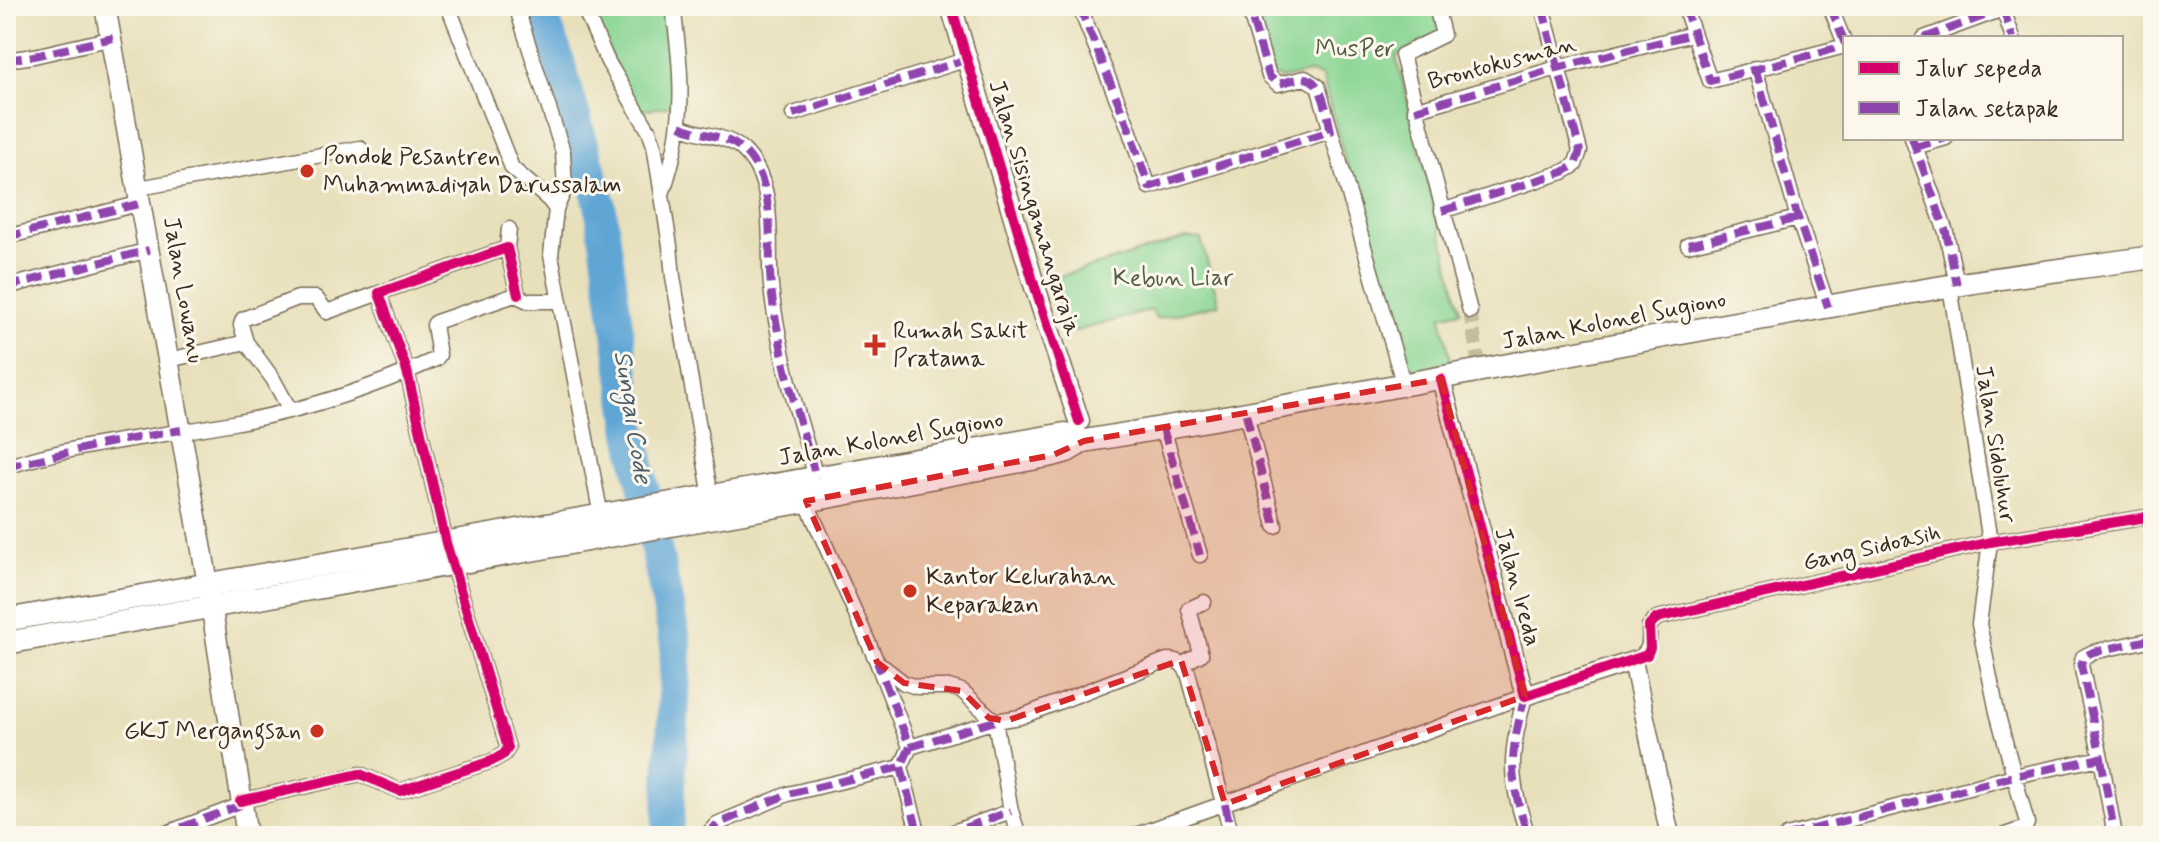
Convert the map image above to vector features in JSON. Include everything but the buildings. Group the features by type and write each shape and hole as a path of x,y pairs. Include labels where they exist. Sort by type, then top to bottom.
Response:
{"main road":[{"name":"Jalan Lowanu","path":"105,6 212,607 247,836"},
{"name":"Jalan Sisingamangaraja","path":"951,6 1033,281 1082,431"},
{"name":"Jalan Kolonel Sugiono","path":"709,504 1082,431 1163,428 1954,285 2153,257"},
{"name":"Jalan Kolonel Sugiono","path":"709,504 806,501 827,483"},
{"path":"6,643 212,607 450,553 709,504"},
{"path":"6,620 208,584 450,553"}],"street":[{"path":"448,6 512,168 556,209"},
{"path":"516,6 563,152 565,189 556,209 551,248 559,301 608,522"},
{"path":"583,6 608,62 649,131 658,160 709,504"},
{"path":"661,195 674,160 680,126 680,73 673,6"},
{"path":"1079,6 1128,126 1149,187 1331,131"},
{"path":"1248,6 1269,76 1278,84 1305,78 1318,86 1404,386"},
{"path":"1436,6 1443,35 1402,55 1470,311"},
{"path":"1442,211 1563,172 1575,165 1580,151 1576,130 1542,6"},
{"path":"1684,6 1710,81 1843,46"},
{"path":"1830,6 1843,40"},
{"path":"1929,36 2007,7 2013,36"},
{"name":"Brontokusman","path":"1415,110 1557,68 1693,34"},
{"path":"6,60 113,38"},
{"path":"793,114 968,59"},
{"path":"1755,68 1798,218 1828,307"},
{"path":"680,126 704,136 727,140 743,150 762,184 770,220 769,270 780,342 827,483"},
{"name":"Jalan Sidoluhur","path":"1914,142 1946,232 1990,542 1979,624 2027,823 2025,828 2005,835"},
{"path":"6,237 140,196 360,148"},
{"path":"1688,245 1798,218"},
{"path":"509,229 507,248 518,295 528,301 559,301"},
{"path":"290,410 273,379 246,342 241,325 243,319 298,298 316,298 327,312 507,248"},
{"path":"6,287 149,250"},
{"path":"159,836 241,803 360,774 400,791 492,761 508,748 450,553 407,371 379,293"},
{"path":"6,467 103,444 234,423 290,410 407,371 438,357 434,323 518,295"},
{"path":"169,360 246,342"},
{"name":"Jalan Ireda","path":"1441,379 1525,696"},
{"path":"1246,414 1275,526"},
{"path":"1163,428 1200,555"},
{"path":"806,501 877,662 910,747 901,767 919,836"},
{"name":"Gang Sidoasih","path":"1633,661 1647,655 1650,648 1649,626 1657,618 1990,542 2153,516"},
{"path":"1183,664 1201,654 1189,609 1204,602"},
{"path":"2115,836 2083,676 2083,657 2153,639"},
{"path":"910,747 995,721 1020,717 1167,660 1177,660 1188,673 1232,836"},
{"path":"1133,836 1525,696 1633,661 1670,836"},
{"path":"877,662 904,683 962,691 995,721 1011,811 1019,836"},
{"path":"1525,696 1511,762 1514,792 1528,836"},
{"path":"1787,836 2014,776 2101,758"},
{"path":"706,836 717,824 788,794 901,767"},
{"path":"942,836 1011,811"}],"highlighted area":[{"path":"1441,379 1525,696 1225,804 1181,660 1006,721 989,718 962,691 904,683 877,662 806,501 1053,455 1084,441"}],"green space":[{"path":"585,6 672,6 676,105 638,111"},
{"name":"MusPer","path":"1255,6 1434,6 1441,33 1396,56 1461,311 1441,316 1451,362 1404,372 1322,76 1309,73 1281,79 1273,75"},
{"name":"Kebun Liar","path":"1186,238 1201,239 1219,304 1156,319 1152,310 1073,332 1065,324 1051,279"}],"waterway":[{"name":"Sungai Code","path":"538,6 554,45 600,204 632,432 676,645 668,836"}],"tunnel":[{"path":"1470,311 1480,372"}],"marked path":[{"path":"1079,6 1128,126 1149,187 1331,131 1320,90 1310,79 1278,84 1269,76 1248,6"},
{"path":"1442,211 1563,172 1575,165 1580,151 1542,6"},
{"path":"1684,6 1710,81 1843,47"},
{"path":"1830,6 1843,39"},
{"path":"1929,36 2011,6"},
{"path":"2003,9 2012,36"},
{"path":"1415,110 1557,68 1693,34"},
{"path":"6,60 113,38"},
{"path":"793,114 968,59"},
{"path":"1755,68 1798,218 1828,307"},
{"path":"680,126 736,145 753,162 760,175 768,205 771,285 776,323 816,478"},
{"path":"1913,140 1946,232 1957,285"},
{"path":"1915,147 1939,140"},
{"path":"6,237 142,203"},
{"path":"1688,245 1798,218"},
{"path":"6,287 149,250"},
{"path":"1246,414 1275,526"},
{"path":"1163,428 1200,555"},
{"path":"6,467 103,444 181,430"},
{"path":"1787,836 2014,776 2101,758 2081,665 2083,657 2153,639"},
{"path":"706,836 717,824 788,794 901,767 910,747 877,662"},
{"path":"1525,696 1513,766 1517,797 1528,836"},
{"path":"910,747 995,721"},
{"path":"2101,758 2115,836"},
{"path":"901,767 919,836"},
{"path":"1225,804 1232,836"},
{"path":"159,836 241,805"},
{"path":"942,836 1011,811"},
{"path":"2002,836 2008,834"}],"cycle path":[{"path":"951,6 1033,281 1079,421"},
{"path":"240,801 360,774 400,791 492,761 508,748 446,543 407,371 379,293 507,248 518,295"},
{"path":"1441,379 1525,696 1647,655 1650,648 1649,626 1657,618 1990,542 2153,516"}],"place":[{"name":"Pondok Pesantren Muhammadiyah Darussalam","path":"307,171"},
{"name":"Rumah Sakit Pratama","path":"875,345"},
{"name":"Kantor Kelurahan Keparakan","path":"910,591"},
{"name":"GKJ Mergangsan","path":"317,731"}]}
